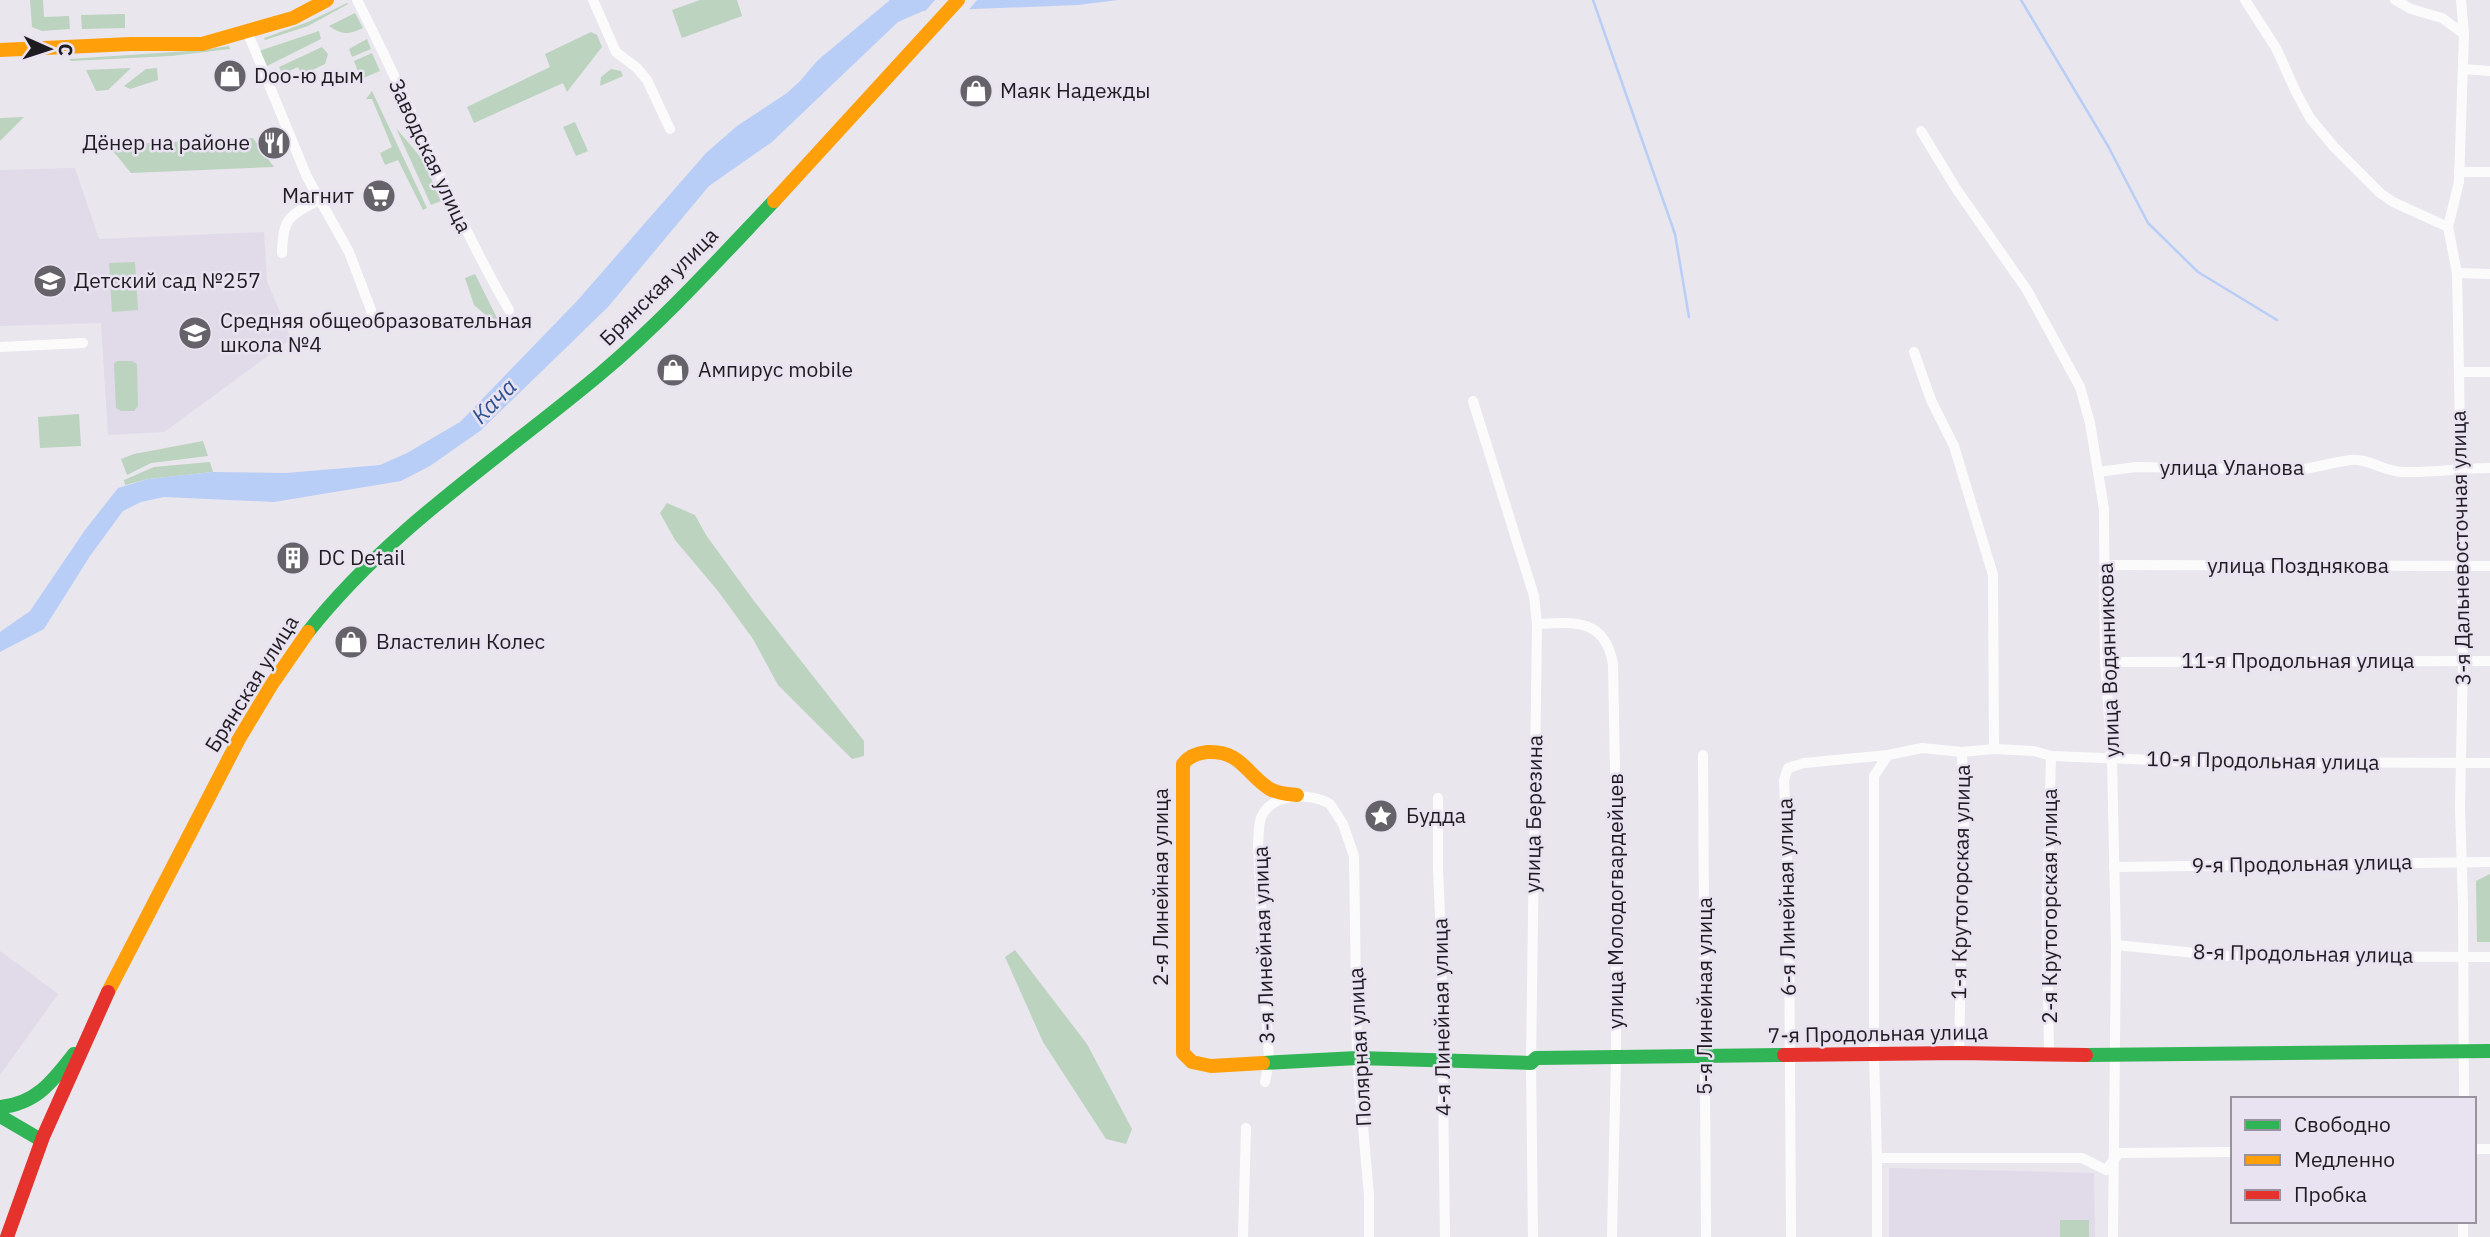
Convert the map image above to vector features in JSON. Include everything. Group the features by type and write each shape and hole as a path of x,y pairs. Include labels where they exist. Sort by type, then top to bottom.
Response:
{"main road":[{"path":"0,50 131,44 202,44 293,18 327,0"},
{"name":"Брянская улица","path":"7,1237 41,1140 131,944 239,738 279,672 308,631 383,552 445,498 601,374 647,332 762,213 958,0"},
{"name":"2-я Линейная улица","path":"1269,1061 1204,1066 1192,1062 1183,1053 1183,764 1198,753 1229,753 1242,761 1269,788 1297,795"},
{"path":"0,1107 27,1102 44,1092 84,1042"},
{"name":"7-я Продольная улица","path":"1269,1061 1357,1058 1531,1063 1536,1058 1959,1053 2113,1056 2490,1051"},
{"path":"0,1116 41,1140"}],"street":[{"name":"Заводская улица","path":"357,0 458,216 509,310"},
{"path":"593,0 615,52 637,68 647,80 670,129"},
{"path":"2245,0 2276,48 2295,92 2310,118 2334,147 2386,198 2448,227"},
{"path":"2395,0 2411,9 2442,18 2464,34"},
{"name":"3-я Дальневосточная улица","path":"2460,0 2464,34 2459,182 2448,227 2457,273 2459,372 2464,1097"},
{"path":"247,31 307,177 349,251 370,310 372,324"},
{"path":"2463,69 2490,71"},
{"name":"улица Водянникова","path":"1921,131 1957,190 2027,290 2080,387 2087,408 2104,509 2106,565 2105,662 2112,760 2116,945 2113,1237"},
{"path":"2459,172 2490,172"},
{"path":"282,253 282,230 292,214 319,200"},
{"path":"2457,273 2490,274"},
{"path":"0,347 83,343"},
{"path":"1914,352 1931,400 1954,446 1993,575 1994,749"},
{"path":"2459,372 2490,372"},
{"name":"улица Березина","path":"1473,401 1534,596 1537,624 1531,1063 1533,1237"},
{"name":"улица Уланова","path":"2098,472 2136,467 2297,470 2351,460 2361,460 2401,472 2490,468"},
{"name":"улица Позднякова","path":"2106,565 2490,566"},
{"name":"улица Молодогвардейцев","path":"1537,624 1575,622 1591,627 1602,636 1611,649 1612,656 1616,823 1616,1057 1612,1237"},
{"name":"11-я Продольная улица","path":"2105,662 2490,661"},
{"name":"10-я Продольная улица","path":"1788,768 1804,762 1888,755 1922,748 1962,752 1994,749 2034,751 2051,757 2112,760 2490,762"},
{"name":"1-я Крутогорская улица","path":"1959,1053 1964,820 1962,752"},
{"name":"5-я Линейная улица","path":"1703,755 1706,1237"},
{"path":"1877,1237 1874,776 1888,755"},
{"name":"2-я Крутогорская улица","path":"2049,1055 2047,912 2051,757"},
{"name":"6-я Линейная улица","path":"1788,768 1784,780 1789,912 1791,1237"},
{"name":"Полярная улица","path":"1297,795 1330,804 1343,824 1354,856 1357,1058 1369,1196 1369,1237"},
{"name":"3-я Линейная улица","path":"1265,1082 1269,1061 1258,845 1260,825 1261,818 1271,805 1297,795"},
{"name":"4-я Линейная улица","path":"1438,798 1445,1237"},
{"name":"9-я Продольная улица","path":"2114,867 2490,862"},
{"name":"8-я Продольная улица","path":"2116,945 2225,956 2490,957"},
{"path":"1243,1237 1246,1128"},
{"path":"1877,1158 2082,1158 2106,1170 2119,1153 2231,1152"}],"shaded area":[{"name":"Средняя общеобразовательная школа №4","path":"75,168 99,239 264,232 267,281 291,339 164,432 108,435 101,323 0,326 0,170"},
{"path":"0,951 58,994 0,1075"},
{"path":"1889,1168 2094,1173 2095,1237 1889,1237"}],"green space":[{"path":"30,0 43,0 44,17 69,16 70,29 42,31 32,27"},
{"path":"700,0 737,0 742,16 682,38 672,10"},
{"path":"347,3 308,26 265,40 264,38 308,22"},
{"path":"355,13 363,28 345,33 329,26"},
{"path":"125,14 125,28 82,29 81,15"},
{"path":"319,31 321,39 267,66 259,51"},
{"path":"591,32 597,35 602,47 567,92 563,83 474,123 467,107 550,67 545,54"},
{"path":"367,39 371,49 352,57 349,49"},
{"path":"229,46 230,49 171,56 69,59 203,50"},
{"path":"322,47 328,54 325,64 302,75 298,67 282,74 279,67"},
{"path":"372,53 380,71 361,79 354,61"},
{"path":"131,68 108,90 96,91 86,70"},
{"path":"157,68 158,80 130,89 124,86 146,69"},
{"path":"611,69 621,71 623,76 600,86 601,77"},
{"path":"372,91 427,208 423,210 398,160 385,165 380,153 392,147 372,99 366,99"},
{"path":"24,117 0,141 0,118"},
{"path":"575,122 588,151 576,156 563,127"},
{"path":"396,128 423,160 441,201 431,205"},
{"path":"253,138 274,167 131,173 108,145"},
{"path":"135,262 138,310 112,312 109,263"},
{"path":"475,274 498,320 493,321 474,305 465,278"},
{"path":"117,361 132,361 137,364 138,406 134,411 121,411 116,408 114,364"},
{"path":"79,414 81,446 40,448 38,417"},
{"path":"203,441 208,456 151,463 127,475 121,459 134,454"},
{"path":"210,462 213,472 148,479 125,485 124,480 154,467"},
{"path":"667,503 695,515 706,535 754,601 864,741 864,756 852,759 778,685 753,639 718,591 675,540 660,513"},
{"path":"2490,874 2490,942 2477,942 2476,881"},
{"path":"1015,950 1087,1044 1132,1129 1126,1144 1106,1139 1043,1042 1005,957"},
{"path":"2060,1220 2089,1220 2089,1237 2060,1237"}],"water":[{"name":"Кача","path":"890,0 1118,0 1078,5 923,11 898,22 772,142 709,186 608,307 480,431 430,466 401,481 274,502 164,497 141,502 123,511 90,556 44,629 0,652 0,632 30,611 85,530 118,488 148,479 213,472 286,473 380,465 407,453 460,422 577,301 706,153 737,126 787,93 818,60"}],"pier":[{"path":"935,0 977,0 966,13 921,16"}],"waterway":[{"path":"1593,0 1675,234 1689,317"},
{"path":"2021,0 2108,146 2148,223 2198,272 2277,320"}],"traffic: fast":[{"path":"308,632 340,595 410,527 600,374 645,333 774,201"},
{"path":"2086,1055 2490,1051"},
{"path":"0,1107 24,1101 43,1090 74,1054"},
{"path":"1263,1063 1357,1058 1531,1063 1536,1058 1784,1055"},
{"path":"0,1116 41,1140"}],"traffic: slow":[{"path":"0,50 131,44 202,44 293,18 327,0"},
{"path":"774,201 958,0"},
{"path":"108,992 239,739 308,632"},
{"path":"1263,1063 1211,1066 1192,1062 1183,1053 1183,764 1200,753 1218,752 1236,759 1270,789 1297,795"}],"traffic: jam":[{"path":"7,1237 43,1137 108,992"},
{"path":"1784,1055 2086,1055"}],"place":[{"name":"Doo-ю дым","path":"230,76"},
{"name":"Маяк Надежды","path":"976,91"},
{"name":"Дёнер на районе","path":"274,143"},
{"name":"Магнит","path":"379,196"},
{"name":"Детский сад №257","path":"50,281"},
{"name":"Средняя общеобразовательная школа №4","path":"195,333"},
{"name":"Ампирус mobile","path":"673,370"},
{"name":"DC Detail","path":"293,558"},
{"name":"Властелин Колес","path":"351,642"},
{"name":"Будда","path":"1381,816"}]}
